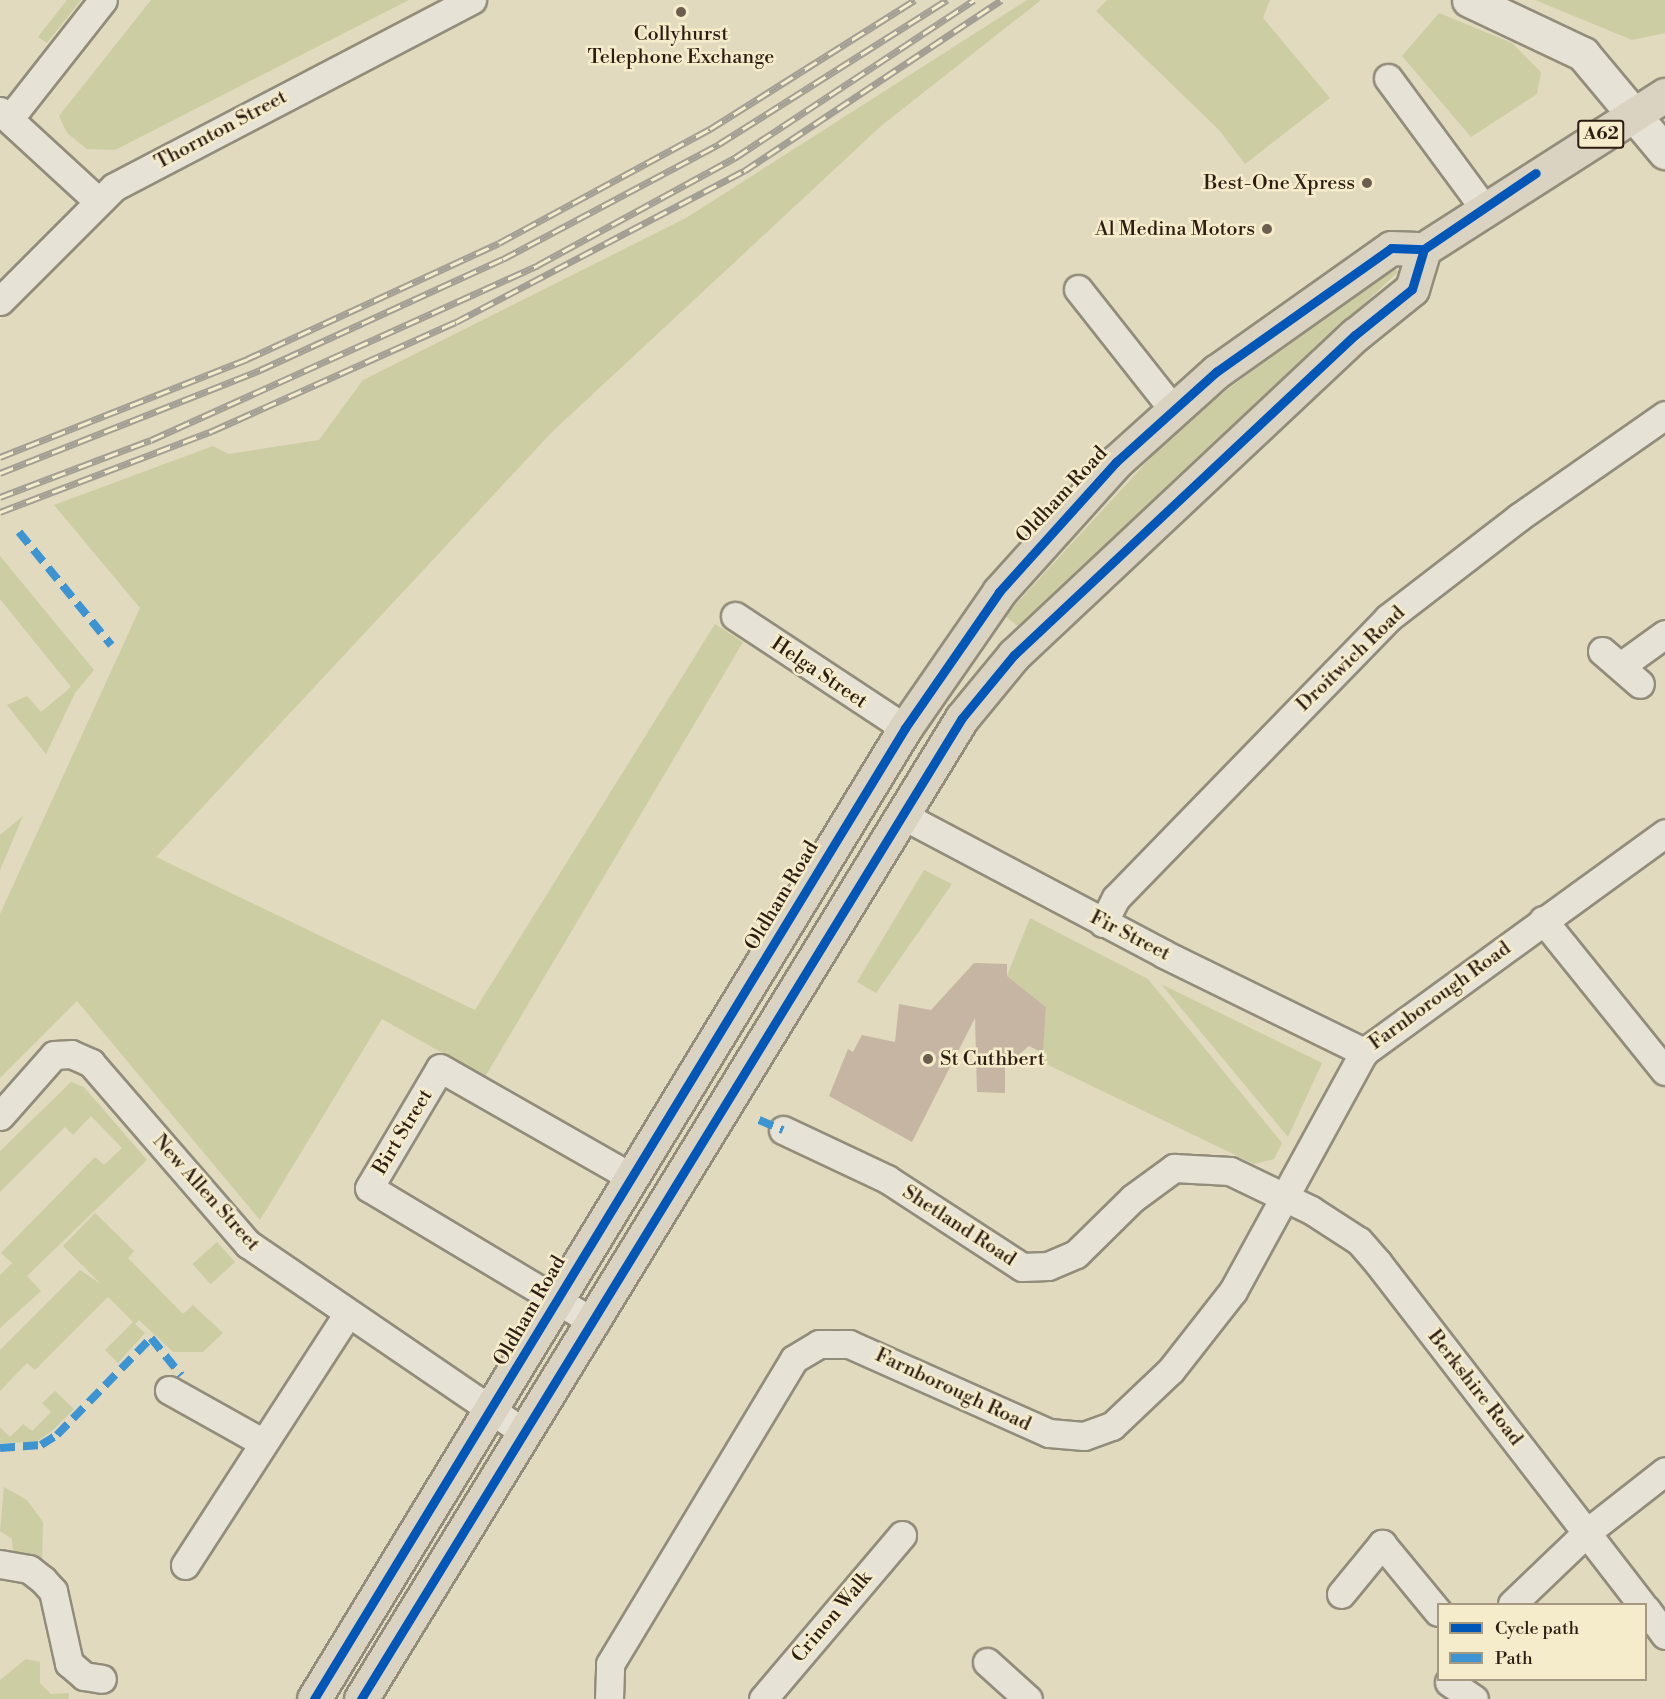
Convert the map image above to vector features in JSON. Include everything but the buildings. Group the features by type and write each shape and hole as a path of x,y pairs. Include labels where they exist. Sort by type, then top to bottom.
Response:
{"highway":[{"name":"A62","path":"1424,249 1484,208 1665,95"},
{"name":"Oldham Road","path":"314,1699 491,1412 630,1177 904,728 999,592 1172,408 1390,248 1424,249"},
{"path":"361,1699 595,1323 900,814 962,718 1014,655 1355,334 1412,289 1424,249"}],"street":[{"path":"98,201 22,136 5,114 103,0"},
{"name":"Thornton Street","path":"0,301 98,201 124,182 472,0"},
{"path":"1469,0 1583,54 1665,152"},
{"path":"1388,78 1484,208"},
{"path":"1078,289 1172,408"},
{"name":"Droitwich Road","path":"1103,923 1116,898 1388,618 1519,517 1665,415"},
{"name":"Helga Street","path":"735,616 904,728"},
{"path":"1621,666 1665,634"},
{"name":"Fir Street","path":"900,814 1103,923 1364,1052"},
{"name":"Farnborough Road","path":"609,1699 610,1664 794,1359 819,1344 849,1344 1019,1423 1067,1437 1098,1432 1137,1406 1188,1351 1256,1255 1341,1086 1364,1052 1665,833"},
{"path":"1543,920 1662,1061"},
{"name":"New Allen Street","path":"0,1116 54,1055 71,1054 91,1063 248,1244 347,1315 525,1433"},
{"name":"Birt Street","path":"595,1323 369,1188 440,1068 630,1177"},
{"name":"Shetland Road","path":"783,1130 887,1179 1022,1267 1048,1266 1076,1254 1133,1198 1174,1168 1230,1171 1286,1196"},
{"name":"Berkshire Road","path":"1286,1196 1359,1241 1640,1603"},
{"path":"185,1565 262,1442 347,1315"},
{"path":"169,1390 262,1442"},
{"path":"1514,1603 1586,1533 1665,1471"},
{"name":"Crinon Walk","path":"763,1699 902,1535"},
{"path":"1341,1594 1382,1544 1437,1611"},
{"path":"0,1564 29,1569 44,1580 53,1591 69,1663 84,1676 102,1678"},
{"path":"1647,1611 1665,1635"},
{"path":"987,1662 1011,1694"},
{"path":"1446,1687 1474,1699"}],"green space":[{"path":"67,0 81,0 47,43 38,37"},
{"path":"151,0 409,0 115,150 87,149 67,133 59,116"},
{"path":"1027,0 1041,0 881,126 552,432 156,857 475,1010 715,624 743,642 485,1077 382,1019 260,1220 77,1001 0,1078 0,914 140,608 54,505 213,446 229,454 319,440 363,380 686,218"},
{"path":"1107,0 1270,0 1263,18 1330,98 1245,164 1219,130 1096,11"},
{"path":"1535,0 1665,0 1665,33 1632,40"},
{"path":"1439,13 1512,43 1541,72 1537,94 1471,137 1402,56"},
{"path":"1391,264 1398,272 1018,626 1005,616 1179,427"},
{"path":"0,556 94,670 75,693 46,754 7,705 27,696 41,712 71,687 0,599"},
{"path":"23,816 0,870 0,835"},
{"path":"924,870 952,884 876,993 857,982"},
{"path":"1030,918 1148,979 1282,1143 1274,1159 1254,1164 1042,1062 1046,1007 1007,976"},
{"path":"1161,984 1322,1063 1288,1137"},
{"path":"71,1082 84,1087 147,1160 27,1276 41,1291 0,1328 0,1275 12,1263 1,1253 95,1157 104,1165 122,1148 91,1116 73,1135 65,1127 0,1192 0,1151"},
{"path":"95,1213 134,1251 128,1258 183,1314 193,1305 223,1333 203,1352 173,1352 139,1320 135,1324 145,1333 118,1363 105,1350 133,1322 108,1297 35,1370 27,1363 0,1391 0,1350 80,1270 101,1284 63,1246"},
{"path":"217,1242 235,1262 211,1284 192,1264"},
{"path":"55,1391 74,1409 52,1431 36,1442 0,1443 0,1427 10,1437 23,1424 32,1431 51,1412 42,1403"},
{"path":"4,1487 27,1500 43,1522 42,1564 13,1552 12,1539 0,1531"},
{"path":"26,1659 40,1662 40,1683 51,1694 69,1693 69,1699 0,1699 0,1680"}],"railway":[{"path":"0,457 247,359 499,243 710,129 915,0"},
{"path":"0,473 260,370 503,259 719,144 947,0"},
{"path":"0,497 151,440 538,265 736,157 974,0"},
{"path":"0,512 212,431 456,322 744,171 1001,0"}],"marked path":[{"path":"19,532 111,645"},
{"path":"759,1120 783,1130"},
{"path":"0,1448 41,1445 57,1435 151,1338 181,1375"}],"cycle path":[{"path":"314,1699 905,728 999,592 1116,462 1216,372 1391,248 1424,249 1536,173"},
{"path":"361,1699 962,718 1014,655 1355,335 1412,289 1424,249"}],"place":[{"name":"Collyhurst Telephone Exchange","path":"681,12"},
{"name":"Best-One Xpress","path":"1367,183"},
{"name":"Al Medina Motors","path":"1267,229"},
{"name":"St Cuthbert","path":"928,1059"}]}
